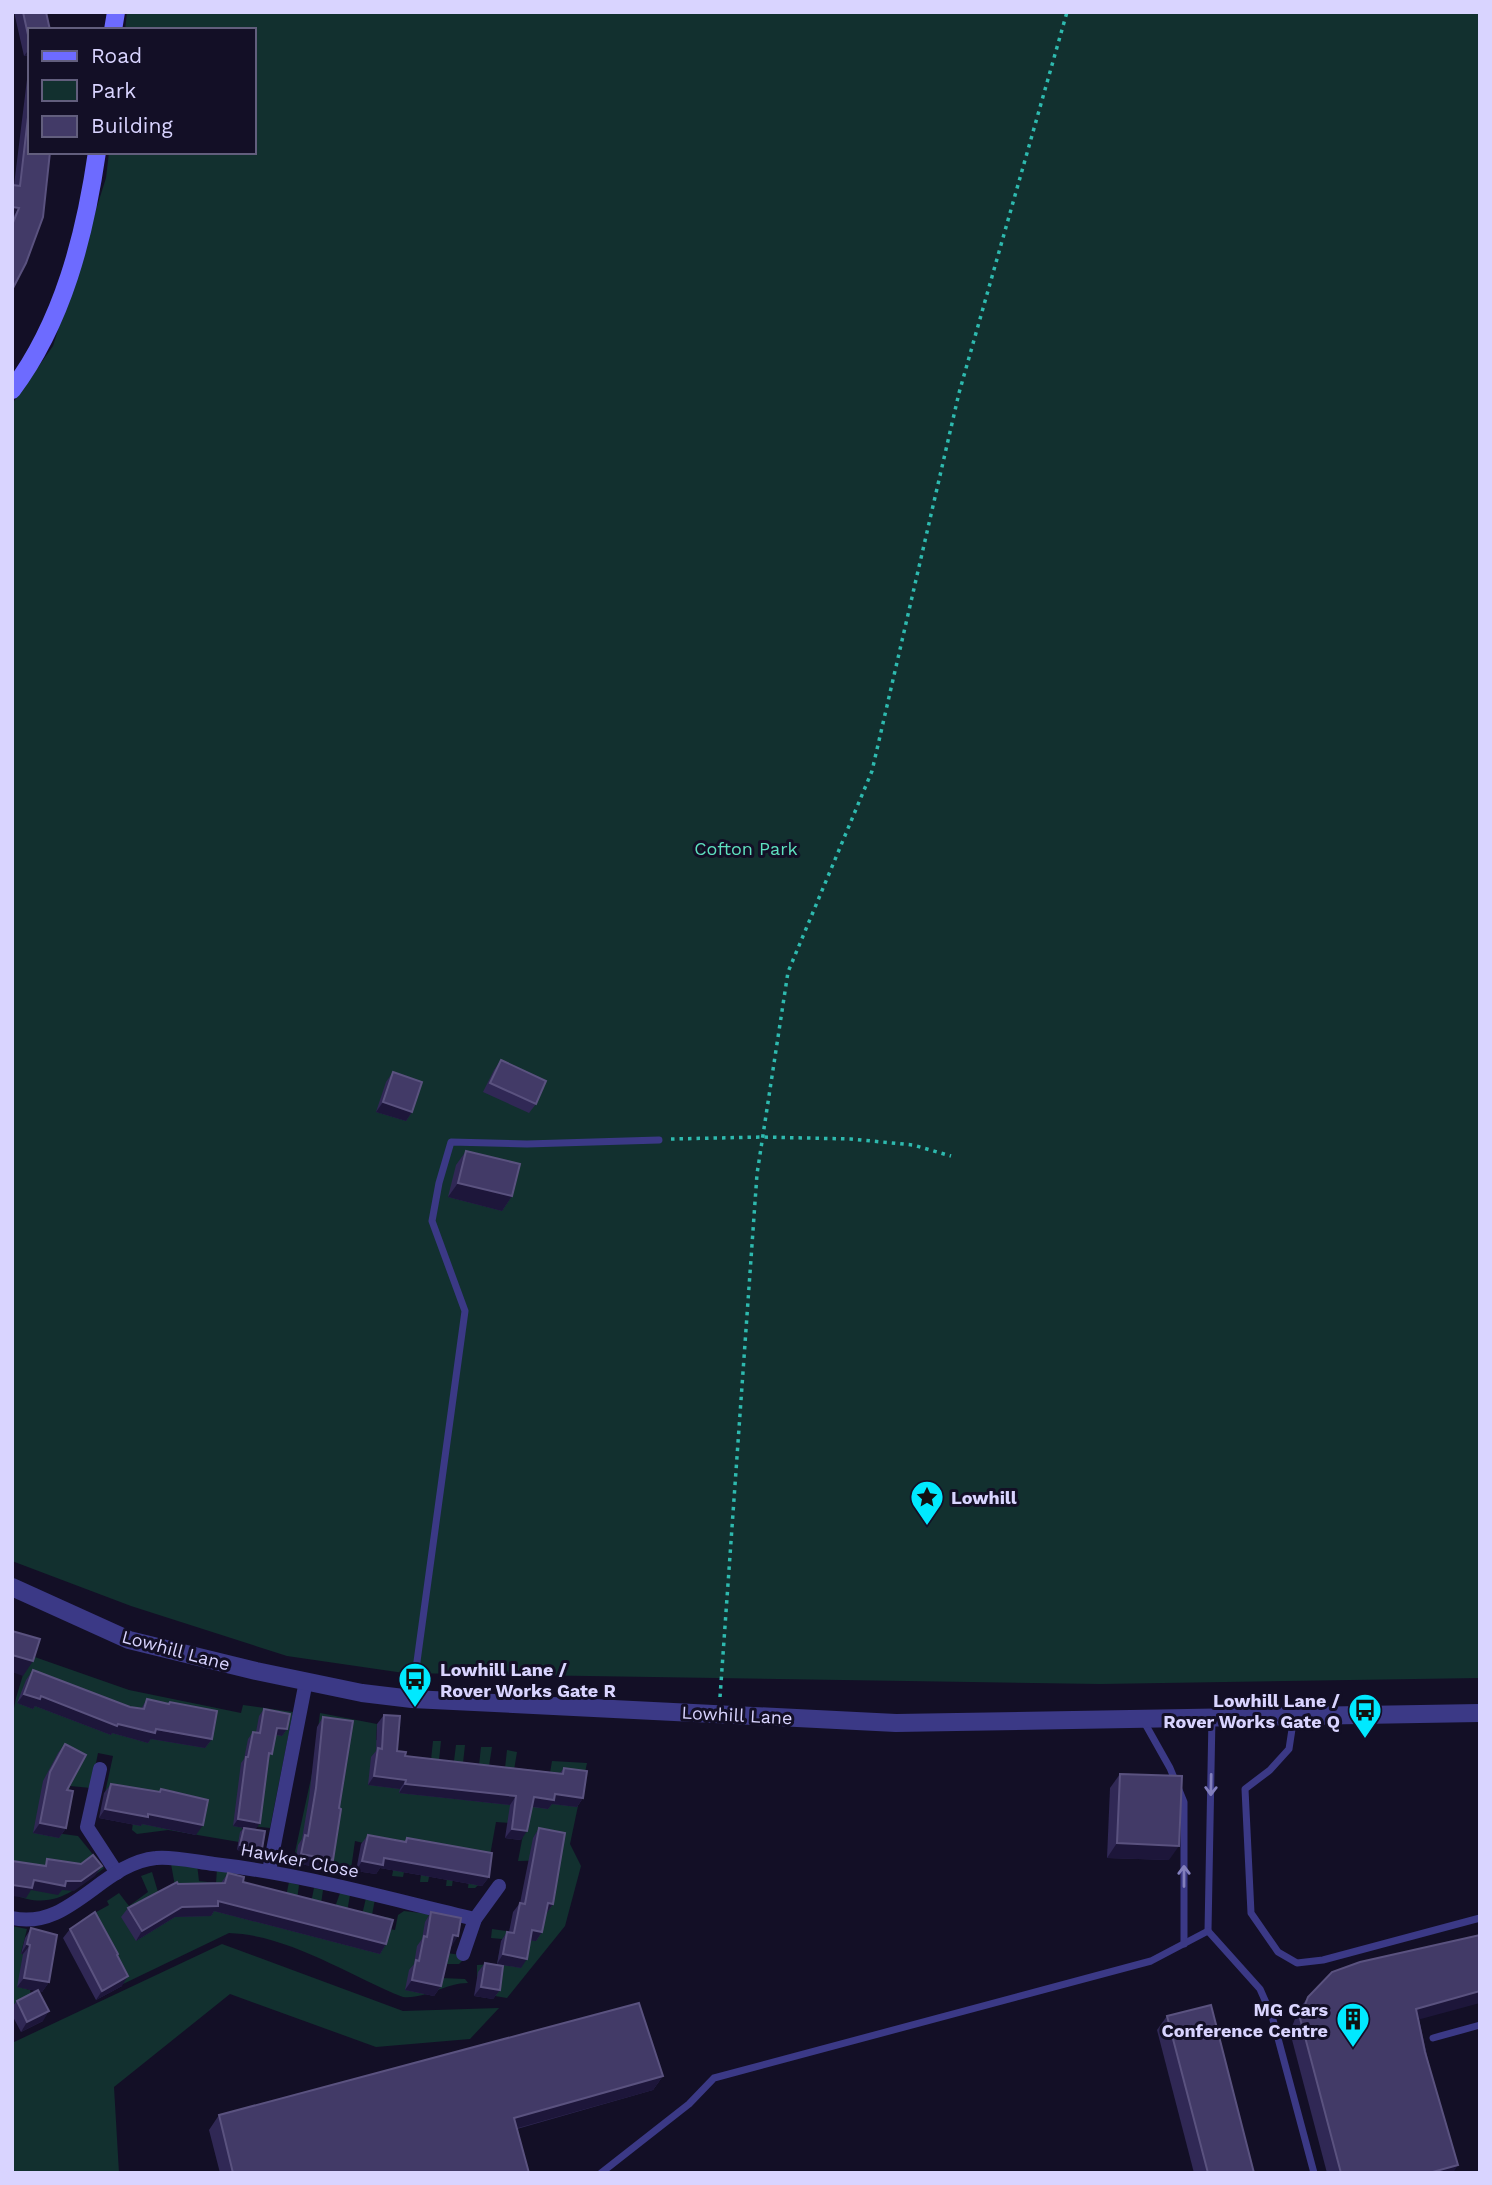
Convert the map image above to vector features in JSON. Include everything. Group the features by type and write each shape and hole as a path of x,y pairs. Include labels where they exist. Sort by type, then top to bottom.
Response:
{"main road":[{"path":"12,390 24,374 40,343 68,279 88,214 97,154"}],"street":[{"name":"Lowhill Lane","path":"12,1587 129,1640 256,1671 362,1693 412,1699 896,1723 1480,1713"},
{"path":"269,1871 306,1681"},
{"path":"100,1769 87,1827 117,1873"},
{"name":"Hawker Close","path":"12,1918 23,1920 55,1915 125,1868 156,1857 269,1871 475,1919"},
{"path":"463,1954 475,1919 499,1886"}],"lane":[{"path":"412,1699 465,1311 432,1221 451,1142 527,1144 659,1140"},
{"path":"1295,1715 1289,1748 1270,1770 1245,1789 1251,1913 1278,1952 1297,1963 1323,1960 1480,1918"},
{"path":"1212,1717 1208,1931 1260,1989 1272,2016 1314,2173"},
{"path":"1142,1718 1170,1768 1184,1802 1184,1944"},
{"path":"601,2173 689,2104 714,2078 1151,1961 1208,1931"},
{"path":"1433,2038 1480,2025"}],"path":[{"path":"719,1714 756,1188 788,972 872,771 959,393 1067,12"},
{"path":"659,1140 762,1137 851,1139 913,1145 951,1156"}],"green space":[{"name":"Cofton Park","path":"127,12 1480,12 1480,1678 1100,1684 404,1673 287,1656 131,1606 12,1561 12,404 53,346 106,178 109,154 256,154 256,28 125,28"},
{"path":"29,1655 129,1690 241,1713 243,1705 293,1712 270,1828 243,1825 239,1842 168,1830 137,1834 132,1830 136,1799 105,1793 113,1756 98,1753 91,1788 70,1786 67,1800 41,1831 78,1836 104,1868 82,1885 51,1900 26,1899 12,1894 12,1718"},
{"path":"320,1713 377,1724 376,1740 388,1741 387,1754 431,1760 433,1741 441,1741 439,1760 454,1761 456,1745 465,1745 463,1763 479,1766 481,1747 492,1747 489,1766 505,1768 507,1750 517,1752 514,1770 550,1773 552,1761 587,1763 570,1844 581,1866 565,1926 507,1998 477,1993 477,1965 497,1964 502,1939 491,1938 492,1929 537,1935 554,1860 518,1861 525,1824 496,1822 486,1878 475,1888 468,1888 469,1879 453,1878 452,1886 446,1886 448,1870 430,1872 428,1882 420,1882 422,1867 405,1867 403,1877 392,1876 397,1851 355,1841 351,1869 301,1856 295,1852 313,1769"},
{"path":"171,1864 197,1864 199,1881 216,1883 217,1869 236,1872 235,1888 282,1916 289,1882 299,1885 297,1900 311,1903 314,1888 323,1890 321,1904 335,1907 340,1893 350,1895 347,1912 362,1915 366,1898 375,1899 372,1915 391,1918 389,1929 395,1930 398,1915 404,1911 429,1914 425,1950 461,1955 463,1960 459,1964 441,1964 441,1978 465,1979 468,1983 452,1985 420,1996 403,1997 296,1948 251,1935 229,1933 123,1984 89,1916 109,1905 107,1901 119,1893 129,1906 148,1892 141,1876 152,1872 158,1892 175,1886"},
{"path":"12,1926 27,1929 21,1953 24,1955 18,1987 30,1990 32,2000 12,2009"},
{"path":"222,1944 403,2011 499,2008 470,2039 376,2047 230,1994 114,2087 119,2173 12,2173 12,2043"}],"building":[{"path":"23,12 46,12 50,28 28,28 28,35"},
{"path":"28,117 28,154 50,154 43,217 26,263 12,290 12,225 19,208 12,207 12,185 20,186"},
{"path":"501,1060 546,1081 536,1104 490,1083"},
{"path":"393,1072 422,1082 412,1112 383,1102"},
{"path":"466,1151 520,1164 512,1196 458,1183"},
{"path":"12,1631 40,1639 33,1661 12,1655"},
{"path":"33,1670 130,1707 144,1709 147,1699 217,1711 212,1739 156,1729 155,1733 118,1724 117,1726 41,1696 40,1699 24,1694"},
{"path":"264,1709 290,1714 287,1729 277,1728 272,1754 269,1753 260,1823 238,1819 246,1757 253,1732 260,1733"},
{"path":"384,1715 400,1716 397,1751 406,1752 405,1756 563,1774 564,1768 587,1771 583,1798 555,1794 554,1800 534,1797 527,1831 512,1829 516,1796 405,1784 406,1780 374,1776 378,1748 382,1749"},
{"path":"323,1717 353,1721 333,1860 301,1854 305,1835 308,1836 316,1788"},
{"path":"65,1744 86,1755 67,1790 73,1791 66,1828 40,1823 50,1772"},
{"path":"1120,1774 1182,1776 1179,1846 1117,1843"},
{"path":"111,1784 160,1792 161,1789 208,1800 203,1825 105,1809"},
{"path":"244,1828 265,1831 262,1849 240,1845"},
{"path":"539,1828 565,1833 553,1904 548,1903 542,1932 532,1930 527,1959 503,1954 507,1932 514,1933 520,1903 525,1904"},
{"path":"368,1835 406,1842 407,1838 492,1853 489,1877 384,1858 383,1865 362,1861"},
{"path":"93,1855 102,1866 81,1881 66,1881 65,1886 34,1880 32,1888 12,1885 12,1861 46,1866 47,1859 81,1864"},
{"path":"228,1873 244,1877 243,1882 393,1920 386,1944 218,1901 218,1906 182,1907 142,1931 128,1908 177,1882 225,1883"},
{"path":"95,1912 128,1976 102,1991 70,1929"},
{"path":"431,1912 461,1918 458,1936 453,1935 441,1986 412,1980 424,1936 427,1937"},
{"path":"31,1928 57,1935 49,1982 24,1978"},
{"name":"MG Cars Conference Centre","path":"1480,1935 1480,1991 1416,2009 1425,2052 1458,2165 1429,2173 1341,2173 1300,2018 1308,1997 1332,1972 1360,1962"},
{"path":"485,1963 503,1966 500,1990 481,1987"},
{"path":"38,1990 49,2011 27,2022 17,2001"},
{"path":"639,2003 663,2076 514,2118 529,2173 233,2173 219,2115"},
{"path":"1211,2005 1254,2173 1208,2173 1167,2016"}],"place":[{"name":"Lowhill","path":"927,1527"},
{"name":"Lowhill Lane / Rover Works Gate R","path":"415,1709"},
{"name":"Lowhill Lane / Rover Works Gate Q","path":"1365,1740"},
{"name":"MG Cars Conference Centre","path":"1353,2049"}]}
